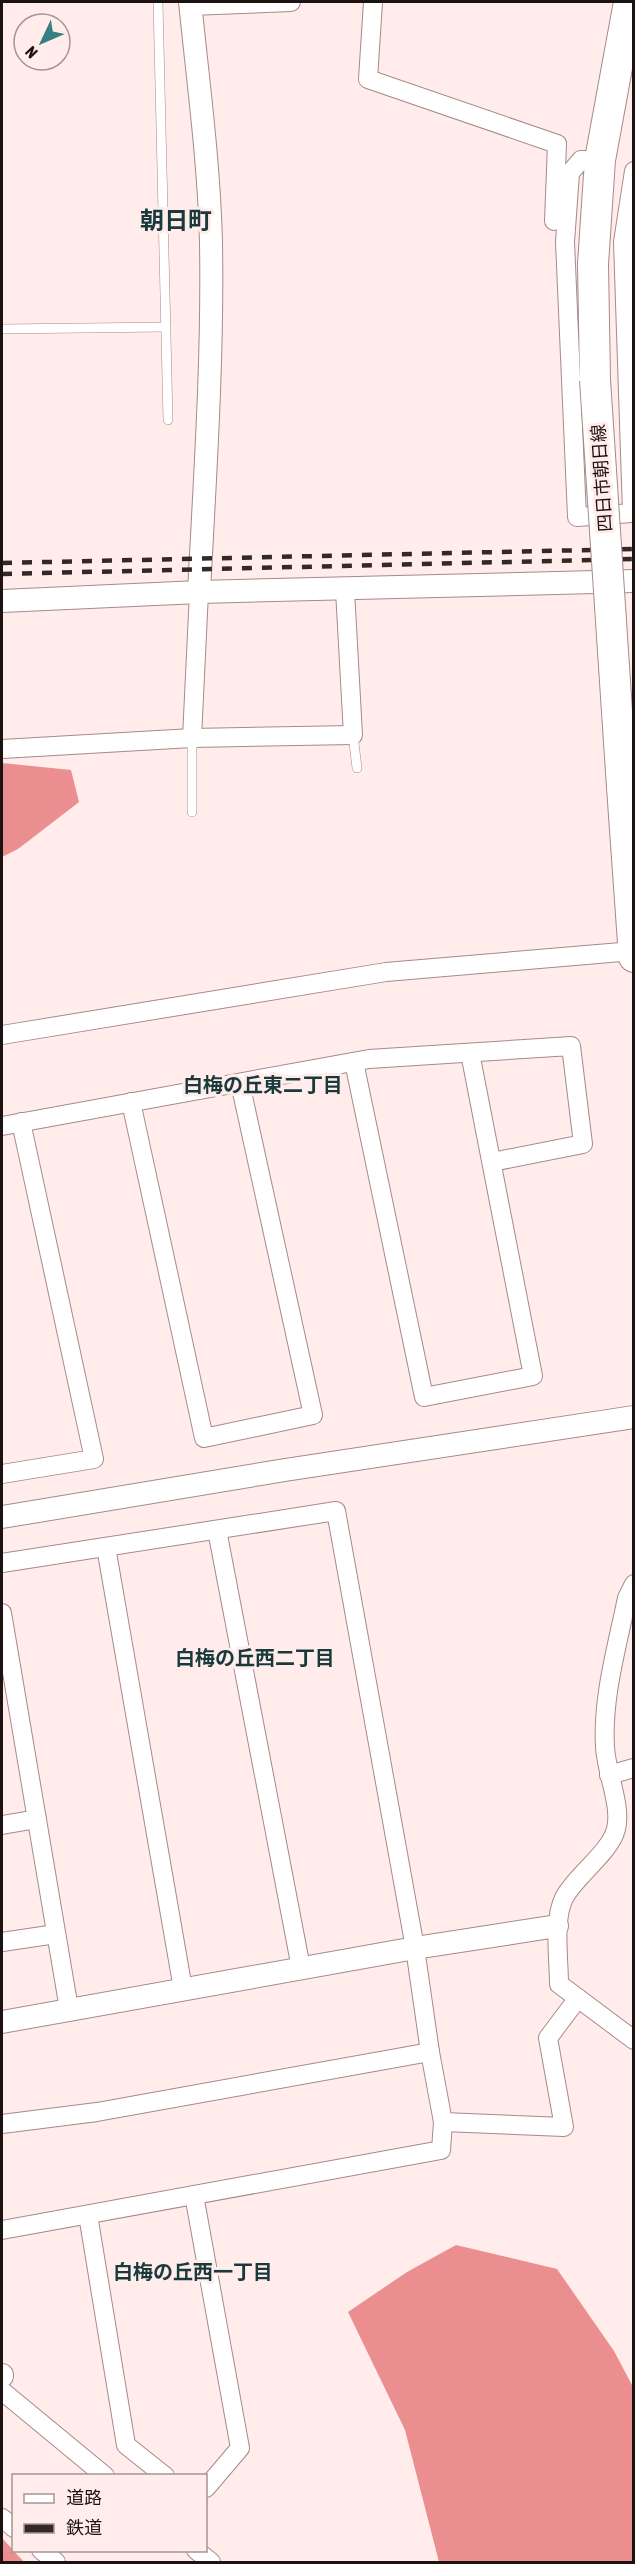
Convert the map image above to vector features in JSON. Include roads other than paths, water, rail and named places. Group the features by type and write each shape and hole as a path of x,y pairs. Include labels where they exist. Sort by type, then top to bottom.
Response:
{"main road":[{"name":"四日市朝日線","path":"629,2 626,67 600,160 593,264 595,380 633,957"}],"street":[{"path":"192,738 211,353 211,240 190,4 291,2"},
{"path":"373,2 368,79 557,144 554,230 565,242"},
{"path":"600,160 580,160 570,173 565,242 577,517 632,513 623,242 633,171"},
{"path":"2,601 199,592 633,581"},
{"path":"2,749 192,738 353,735 345,590"},
{"path":"2,1035 386,972 633,951"},
{"path":"2,1126 354,1062 571,1046 583,1144 492,1162"},
{"path":"354,1062 424,1397 533,1376 470,1053"},
{"path":"131,1102 204,1438 313,1415 240,1083"},
{"path":"2,1474 94,1459 21,1122"},
{"path":"2,1517 285,1470 633,1417"},
{"path":"2,1563 336,1511 415,1948 443,2122 441,2151 2,2230"},
{"path":"217,1530 301,1968"},
{"path":"106,1547 183,1989"},
{"path":"633,1584 627,1598 607,1699 604,1747 617,1814 616,1830 601,1853 564,1898 557,1926 559,1984 633,2040"},
{"path":"2,1613 69,2009"},
{"path":"2,1702 19,1716"},
{"path":"609,1775 633,1768"},
{"path":"2,1825 37,1819"},
{"path":"2,2022 415,1948 557,1926"},
{"path":"2,1942 56,1934"},
{"path":"443,2122 564,2127 548,2038 578,1998"},
{"path":"2,2124 97,2112 430,2052"},
{"path":"194,2195 240,2448 207,2487"},
{"path":"88,2215 126,2445 164,2474"},
{"path":"2,2391 104,2474"},
{"path":"44,2552 56,2562"},
{"path":"198,2552 211,2562"}],"lane":[{"path":"159,2 168,420"},
{"path":"2,329 166,327"},
{"path":"353,735 357,768"},
{"path":"192,738 192,812"}],"railway":[{"path":"2,563 634,549"},
{"path":"2,574 634,559"}],"district":[{"name":"朝日町","path":"176,221"},
{"name":"白梅の丘東二丁目","path":"263,1085"},
{"name":"白梅の丘西二丁目","path":"255,1658"},
{"name":"白梅の丘西一丁目","path":"193,2272"}]}
